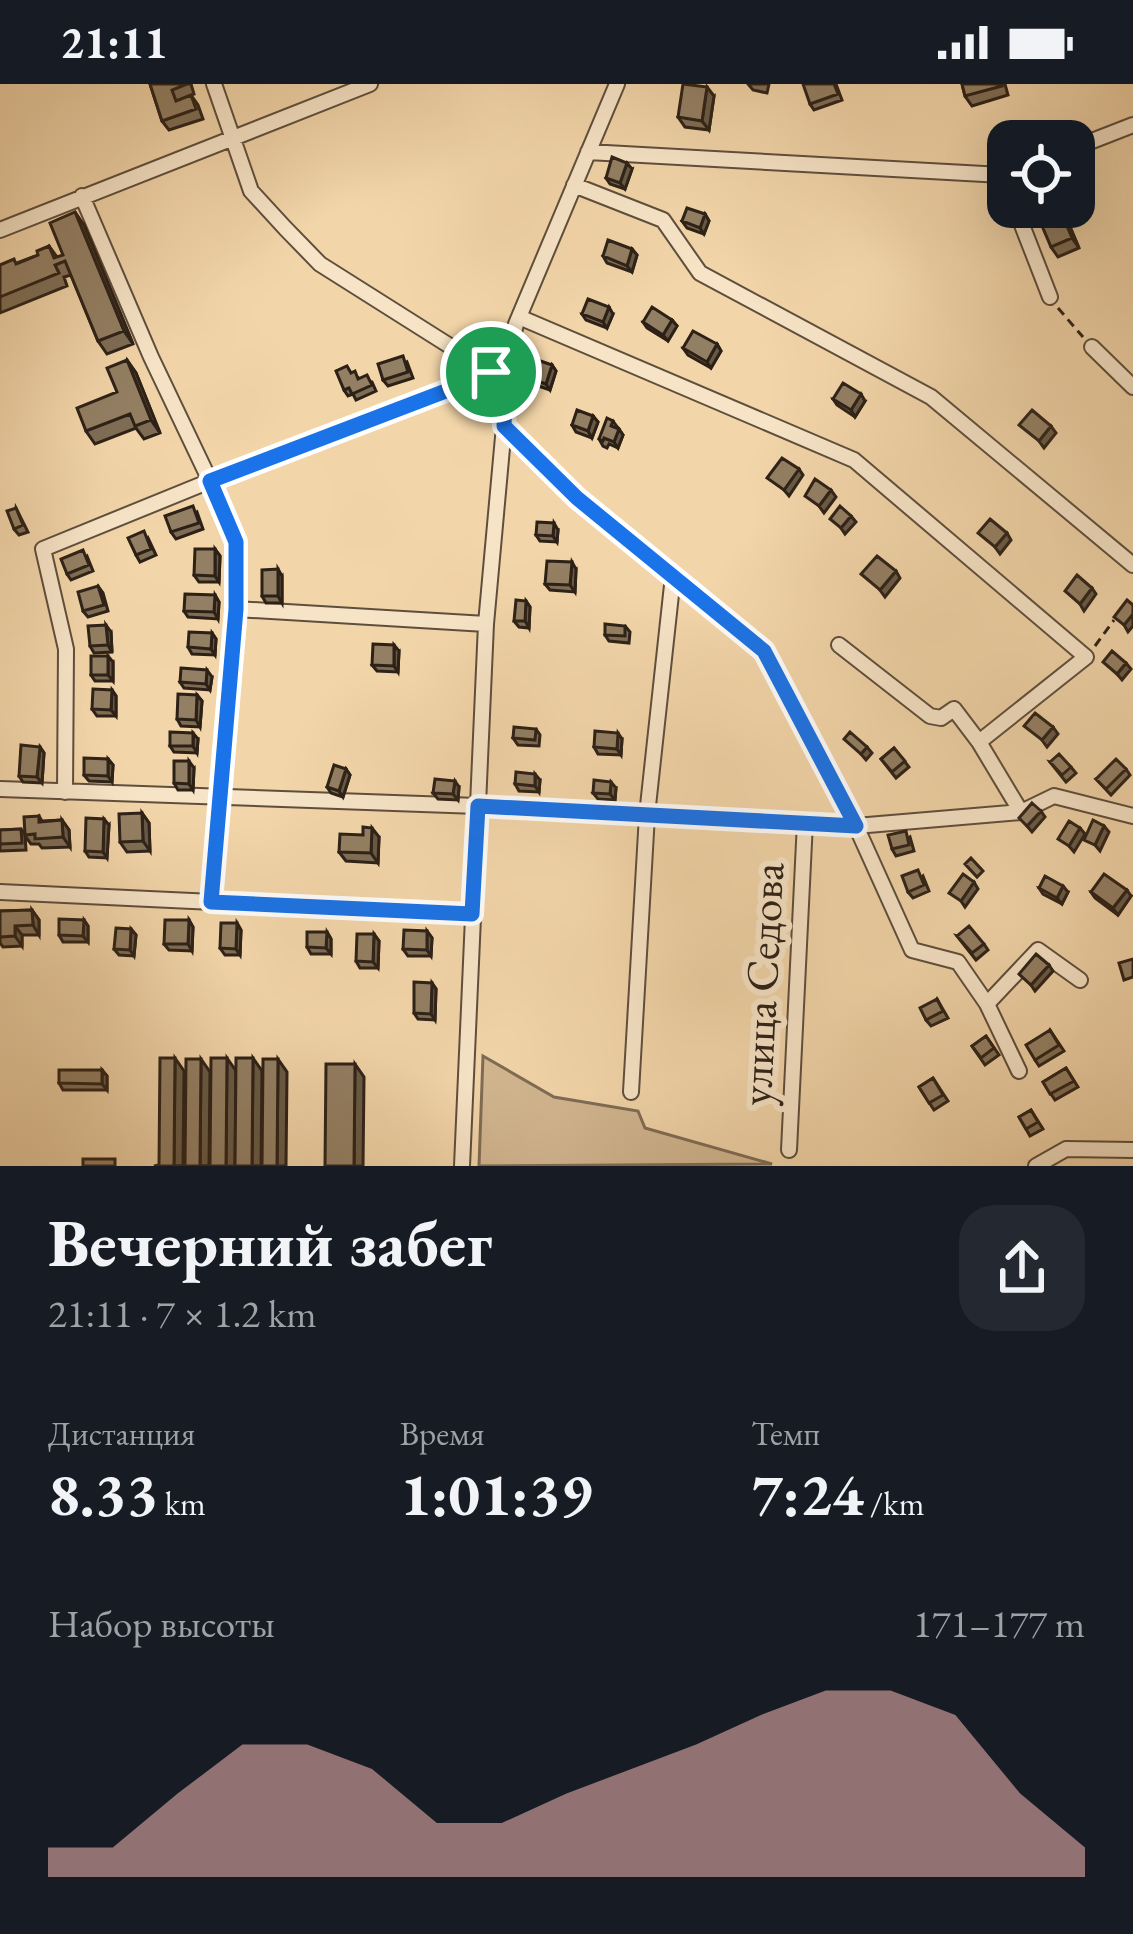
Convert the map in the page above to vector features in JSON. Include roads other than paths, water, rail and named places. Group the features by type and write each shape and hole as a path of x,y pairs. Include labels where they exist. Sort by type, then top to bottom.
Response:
{"street":[{"path":"214,84 251,190 320,264 499,370"},
{"path":"0,230 370,84"},
{"path":"462,1166 487,625 504,426 499,370 617,84"},
{"path":"1095,140 1133,125"},
{"path":"588,152 987,178"},
{"path":"574,185 663,220 700,273 931,397 1133,565"},
{"path":"82,196 236,542 236,609 211,902"},
{"path":"0,214 20,222"},
{"path":"1023,228 1050,298"},
{"path":"519,317 854,460 1086,657 979,742"},
{"path":"1092,347 1133,388"},
{"path":"64,793 66,649 43,549 499,370"},
{"path":"504,426 577,498 764,651 856,826 912,950 958,962 987,1004 1019,1071"},
{"path":"631,1092 647,815 673,576"},
{"path":"236,609 487,625"},
{"path":"839,645 931,716 941,718 954,709 1021,812"},
{"path":"0,789 647,815"},
{"path":"856,826 1021,812 1054,796 1133,817"},
{"name":"улица Седова","path":"647,815 806,822 789,1150"},
{"path":"0,892 472,914"},
{"path":"987,1004 1038,950 1080,980"},
{"path":"1066,1148 1066,1166"},
{"path":"1036,1166 1066,1148 1133,1150"}]}
